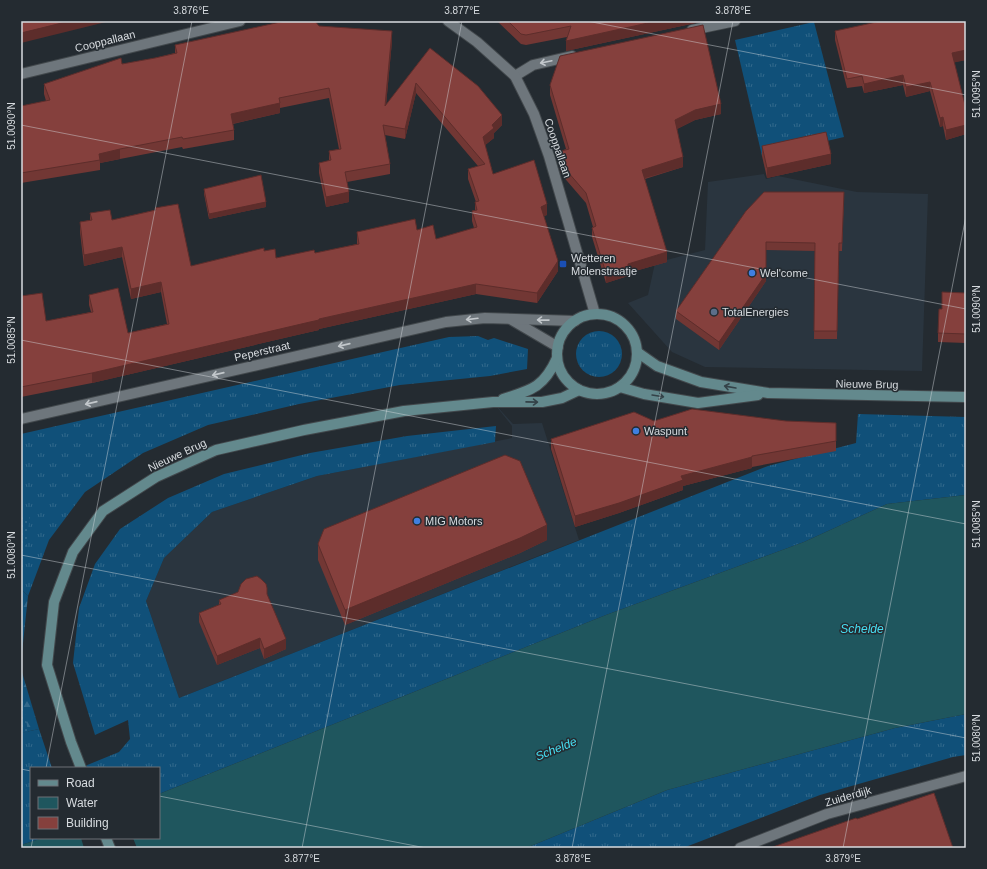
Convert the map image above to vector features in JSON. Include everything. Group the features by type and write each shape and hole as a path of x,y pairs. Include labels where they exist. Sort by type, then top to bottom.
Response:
{"main road":[{"path":"575,321 585,316 596,314 608,316 619,321 629,329 637,352 636,366 630,378 620,387 610,392 600,394 579,390"},
{"name":"Nieuwe Brug","path":"81,767 71,742 48,665 54,602 73,552 103,511 156,476 216,450 304,430 404,411 493,402 542,402 562,398 579,390 564,376 559,368 557,358 558,347 564,332 575,321"},
{"name":"Nieuwe Brug","path":"637,352 657,366 701,382 768,393 966,398"},
{"name":"Nieuwe Brug","path":"493,402 530,390 543,380 551,371 557,358"},
{"name":"Nieuwe Brug","path":"620,387 644,394 698,403 768,393"}],"street":[{"name":"Cooppallaan","path":"21,74 240,21"},
{"name":"Cooppallaan","path":"448,21 477,42 515,76 534,114 549,156 596,314"},
{"path":"680,33 734,21"},
{"path":"515,76 533,65 579,55"},
{"name":"Peperstraat","path":"21,419 446,322 484,318 575,321"},
{"name":"Peperstraat","path":"510,319 542,336 558,347"},
{"name":"Zuiderdijk","path":"740,848 827,814 966,776"}],"shaded area":[{"path":"764,174 766,179 778,176 857,192 928,194 922,371 705,367 672,352 628,303 648,295 655,263 705,250 708,182"},
{"path":"493,402 513,424 542,423 579,540 179,698 146,601 164,558 212,512 317,476 512,438 512,426"}],"green space":[{"path":"814,22 844,137 762,156 735,40"},
{"path":"599,331 612,335 618,341 622,354 618,367 612,373 599,377 586,373 580,367 576,354 580,341 586,335"},
{"path":"478,336 488,340 494,338 528,349 527,369 490,376 400,385 299,404 208,425 143,453 85,492 49,540 28,596 21,589 21,434 449,337"},
{"path":"858,414 966,417 966,495 887,504 804,542 606,615 160,794 160,767 82,767 119,752 130,739 128,720 95,735 73,663 79,608 95,564 120,529 168,498 224,474 310,453 407,436 496,426 495,442 317,476 212,512 164,558 146,601 179,698 768,466 856,443"},
{"path":"30,515 21,582 21,518"},
{"path":"21,589 28,596 21,662"},
{"path":"21,669 39,729 21,733"},
{"path":"21,689 28,732 21,733"},
{"path":"966,714 966,755 953,757 820,795 683,848 526,848 667,790 895,728"},
{"path":"39,729 52,767 30,767 30,839 40,839 21,845 21,733"}],"water":[{"name":"Schelde","path":"966,495 966,714 895,728 667,790 526,848 21,848 21,845 40,839 160,839 160,794 606,615 804,542 887,504"}],"pier":[{"path":"81,839 133,839 137,848 84,848"}],"building":[{"path":"21,21 70,21 21,33"},
{"path":"285,21 315,21 319,26 392,31 385,106 430,48 478,86 502,115 492,125 494,128 483,137 493,174 534,160 547,204 541,207 558,261 537,293 476,284 319,319 92,373 21,387 21,296 42,293 46,321 93,312 89,295 118,288 128,333 169,324 161,282 131,289 122,247 84,255 80,222 92,220 90,213 110,210 112,220 156,210 155,208 178,204 191,266 264,248 264,251 275,249 276,258 314,250 315,253 359,244 357,232 415,219 417,230 433,225 436,239 477,227 472,211 477,210 475,202 479,201 468,169 485,164 416,83 405,129 383,125 390,164 345,172 349,192 326,197 319,163 331,160 329,151 341,149 329,88 279,98 280,103 231,114 234,130 183,139 182,137 120,149 99,154 100,160 21,173 21,106 50,100 44,84 121,58 122,64 155,58 177,53 175,45"},
{"path":"508,21 657,21 566,41 571,26 526,35 521,34"},
{"path":"881,21 966,21 966,50 952,53 966,109 966,125 946,130 943,117 940,118 930,82 906,87 903,75 864,84 862,76 847,79 835,31"},
{"path":"703,25 721,104 695,110 675,120 683,157 642,170 667,252 628,264 628,266 606,273 592,228 596,226 586,193 561,164 558,152 569,149 550,85 560,56"},
{"path":"826,132 831,154 767,168 762,146"},
{"path":"261,175 266,202 209,214 204,189"},
{"path":"764,192 844,192 842,243 839,243 837,331 814,331 815,243 766,242 766,274 719,342 676,311 746,211"},
{"path":"942,292 966,293 966,334 938,333 939,309 942,309"},
{"path":"692,409 786,421 836,423 836,441 752,456 681,476 683,480 619,503 575,516 551,439 634,412 654,421"},
{"path":"505,455 520,461 547,525 520,538 345,610 318,544 324,529"},
{"path":"257,576 266,584 267,594 286,639 264,649 260,638 217,656 199,613 221,604 219,600 238,592 241,584 246,579"},
{"path":"934,793 953,848 770,848 856,818 857,819"}],"place":[{"name":"Wetteren Molenstraatje","path":"563,264"},
{"name":"Wel'come","path":"752,273"},
{"name":"TotalEnergies","path":"714,312"},
{"name":"Waspunt","path":"636,431"},
{"name":"MIG Motors","path":"417,521"}]}
